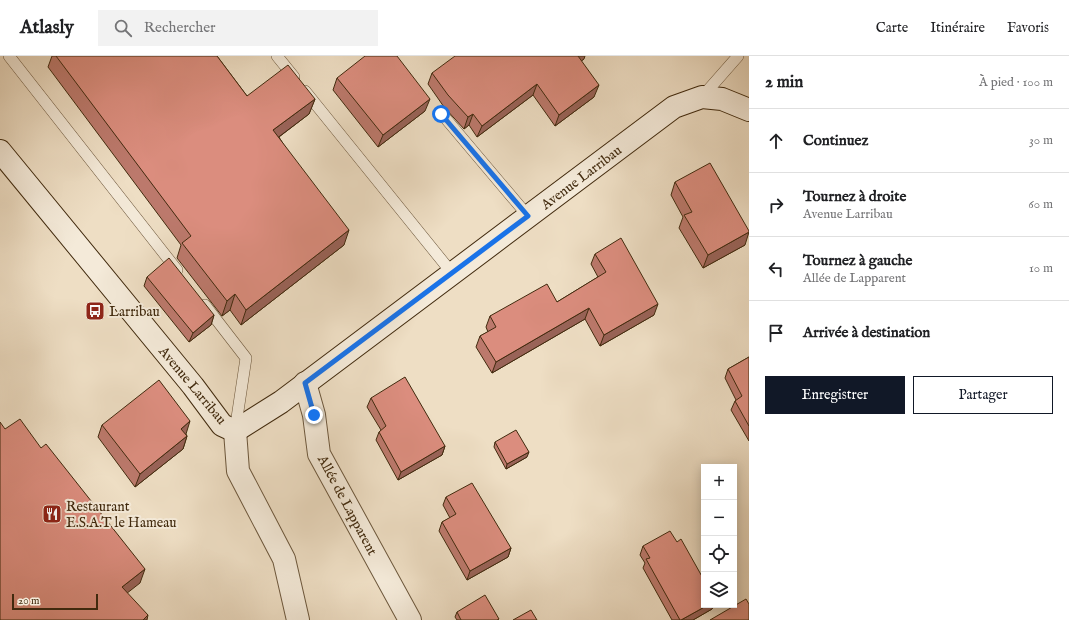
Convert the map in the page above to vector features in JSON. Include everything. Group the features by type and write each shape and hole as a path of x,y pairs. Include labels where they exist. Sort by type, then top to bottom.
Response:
{"street":[{"name":"Avenue Larribau","path":"0,151 180,371 222,425 235,431 272,408 674,107 702,97 722,99 749,110"},
{"name":"Allée de Lapparent","path":"305,383 314,415 319,454 410,620"},
{"path":"235,431 238,471 284,559 298,620"}],"lane":[{"path":"9,56 182,276"},
{"path":"277,56 452,273"},
{"path":"702,97 738,56"},
{"path":"441,114 528,216"},
{"path":"197,295 246,358 235,431"}],"building":[{"path":"56,56 217,56 247,96 288,65 315,99 273,130 349,230 246,310 235,294 227,301 182,243 191,236"},
{"path":"365,56 397,56 430,99 383,135 337,78"},
{"path":"455,56 578,56 599,85 559,115 537,84 482,126 473,114 468,117 448,95 432,73"},
{"path":"710,163 749,232 708,255 684,215 692,212 675,182"},
{"path":"621,238 658,304 604,335 589,308 496,362 480,336 496,327 490,316 547,284 557,302 606,272 595,254"},
{"path":"169,258 214,315 193,333 147,277"},
{"path":"749,357 749,426 735,401 742,396 728,369"},
{"path":"405,377 445,446 401,472 379,432 386,426 371,398"},
{"path":"159,380 190,421 181,429 187,436 140,474 102,425"},
{"path":"20,419 41,448 46,444 145,569 122,587 148,615 143,620 0,620 0,422 5,429"},
{"path":"516,430 529,452 507,464 495,442"},
{"path":"472,483 511,548 470,571 442,522 456,514 446,497"},
{"path":"670,531 677,542 681,539 701,575 701,608 703,608 680,620 646,559 650,558 643,546"},
{"path":"485,595 499,619 461,620 457,612"},
{"path":"746,599 749,604 749,620 710,620 731,608 737,608 737,604"},
{"path":"531,610 537,620 513,620"}],"place":[{"name":"Larribau","path":"95,311"},
{"name":"Restaurant E.S.A.T le Hameau","path":"52,514"}],"route":[{"path":"314,415 305,383 528,216 441,114"}]}
